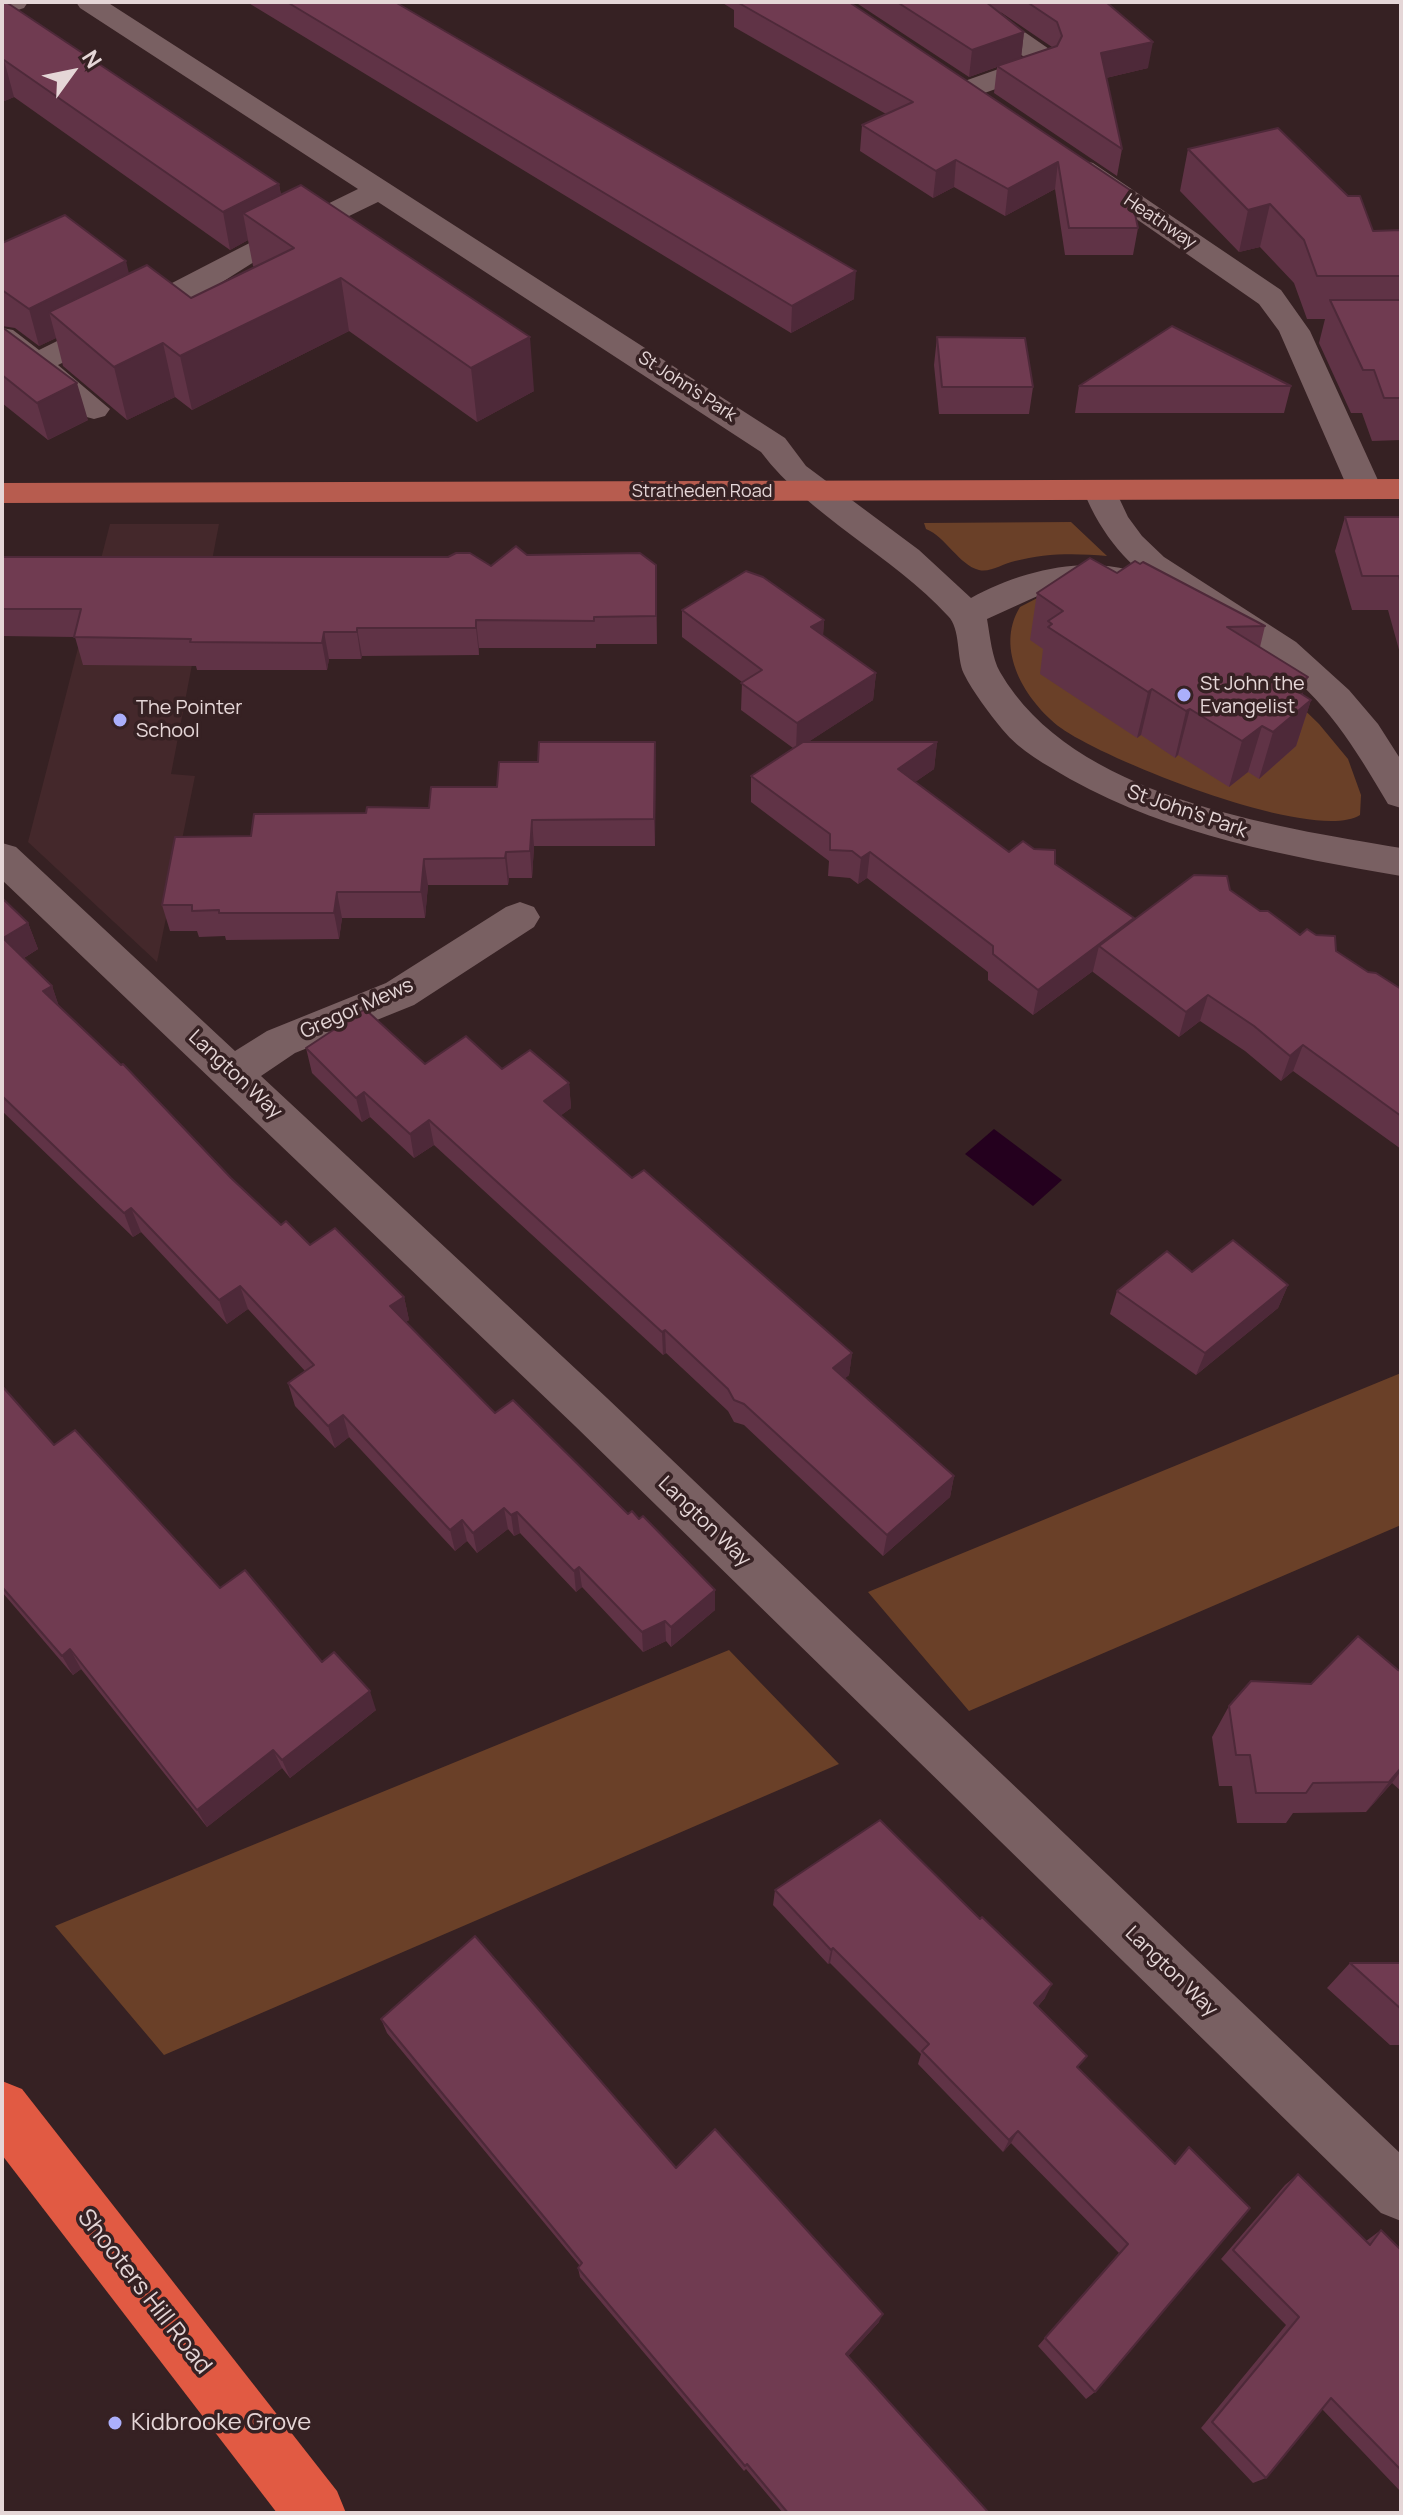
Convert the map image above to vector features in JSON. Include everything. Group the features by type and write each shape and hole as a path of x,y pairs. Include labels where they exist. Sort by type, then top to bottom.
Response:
{"highway":[{"name":"Shooters Hill Road","path":"2,2109 315,2513"}],"main road":[{"name":"Stratheden Road","path":"2,493 1401,489"}],"street":[{"path":"2,7 15,2"},
{"name":"St John's Park","path":"89,2 754,430 773,445 794,473 907,558 968,615 981,672 1016,721 1043,747 1118,789 1182,814 1291,843 1401,862"},
{"path":"966,90 1042,63 1042,57 991,21"},
{"path":"941,74 992,107"},
{"name":"Heathway","path":"1055,150 1270,297 1309,331 1365,489"},
{"path":"36,364 197,285 243,256 380,190"},
{"path":"2,337 94,409"},
{"path":"1100,490 1112,522 1125,540 1171,580 1271,641 1317,678 1375,744 1400,794 1389,822 1375,838 1353,853"},
{"path":"968,615 1011,590 1061,578 1132,579 1201,596"},
{"name":"Langton Way","path":"2,857 234,1073 1401,2193"},
{"name":"Gregor Mews","path":"234,1073 281,1042 400,994 520,917"}],"shaded area":[{"path":"1071,522 1107,556 1049,555 979,570 965,563 940,538 926,529 924,523"},
{"name":"The Pointer School","path":"110,524 219,524 171,774 195,776 157,962 28,842"},
{"path":"1047,593 1251,658 1319,724 1348,759 1361,795 1360,815 1336,821 1300,818 1257,809 1163,777 1061,728 1025,689 1012,657 1010,640 1020,607"},
{"path":"994,1129 1062,1180 1033,1206 965,1154"},
{"path":"1401,1373 1401,1525 969,1711 868,1592"},
{"path":"729,1650 839,1764 164,2055 55,1926"}],"building":[{"path":"2,2 279,184 223,212 2,61"},
{"path":"287,2 395,2 856,271 792,306"},
{"path":"737,2 849,2 1130,190 1138,228 1069,228 1058,162 1008,189 956,160 936,171 862,125 913,102"},
{"path":"897,2 986,2 1024,32 972,50"},
{"path":"1027,2 1106,2 1153,42 1101,53 1122,149 997,66 1057,46 1062,36 1057,22"},
{"path":"1278,128 1348,196 1360,196 1373,231 1401,230 1401,276 1317,276 1304,240 1270,204 1248,210 1188,149"},
{"path":"301,185 530,337 471,368 341,278 180,356 163,343 114,367 49,312 147,265 191,298 294,248 243,213"},
{"path":"65,215 126,261 29,309 2,290 2,243"},
{"path":"1330,300 1401,300 1401,398 1384,398 1374,370 1363,370"},
{"path":"1172,326 1291,386 1079,386"},
{"path":"2,327 77,383 37,403 2,375"},
{"path":"937,337 1025,338 1033,387 942,387"},
{"path":"1345,517 1401,517 1401,584 1399,576 1362,576"},
{"path":"516,546 527,555 640,553 656,565 656,616 594,617 594,621 476,620 476,628 357,628 357,632 324,632 322,643 190,642 191,639 74,637 81,609 2,609 2,557 448,557 456,553 470,553 491,566"},
{"path":"1090,558 1117,573 1135,561 1143,562 1265,626 1227,627 1308,677 1292,688 1311,700 1273,732 1262,726 1242,741 1152,689 1148,692 1048,627 1052,624 1048,621 1063,611 1037,593"},
{"path":"746,571 763,577 824,620 811,627 876,673 797,723 741,683 762,670 682,610"},
{"path":"539,742 655,742 654,819 532,820 530,851 506,852 505,858 424,859 421,892 337,892 334,913 219,913 219,910 192,911 192,905 162,905 175,837 251,836 254,814 366,813 367,807 429,808 431,787 497,787 499,762 538,762"},
{"path":"803,742 937,742 898,769 1009,852 1023,841 1034,849 1055,850 1055,864 1134,918 1038,990 993,954 993,946 870,852 861,858 852,851 830,850 830,834 751,776"},
{"path":"1194,875 1227,876 1230,890 1260,911 1268,911 1300,935 1307,929 1316,935 1335,936 1336,951 1401,989 1401,1116 1303,1045 1290,1056 1254,1026 1208,995 1186,1012 1099,946"},
{"path":"2,898 28,923 3,938 52,986 43,991 123,1064 231,1178 281,1225 286,1221 310,1245 335,1228 404,1297 390,1306 495,1413 513,1400 628,1514 632,1511 639,1519 643,1516 715,1590 671,1627 665,1621 642,1632 579,1567 574,1571 517,1512 511,1515 504,1508 473,1533 462,1520 450,1530 343,1415 328,1426 288,1383 314,1365 240,1286 219,1300 131,1208 124,1213 2,1096"},
{"path":"365,1009 425,1064 466,1036 502,1069 530,1050 569,1083 544,1101 632,1178 644,1170 852,1353 833,1368 954,1476 887,1535 744,1404 734,1400 728,1389 665,1330 662,1332 429,1120 410,1134 364,1092 356,1098 306,1048"},
{"path":"1233,1240 1288,1285 1205,1353 1117,1291 1167,1251 1192,1272"},
{"path":"2,1386 54,1445 75,1430 220,1588 245,1570 322,1662 334,1652 370,1691 282,1760 273,1750 197,1810 70,1649 62,1656 2,1587"},
{"path":"1358,1636 1401,1671 1401,1768 1389,1782 1313,1783 1306,1793 1256,1793 1250,1755 1236,1755 1229,1706 1251,1681 1311,1684"},
{"path":"880,1820 980,1919 982,1917 1052,1984 1034,2003 1087,2056 1077,2067 1175,2164 1189,2147 1250,2208 1095,2392 1045,2338 1128,2244 1018,2131 1009,2140 922,2051 929,2044 833,1948 831,1950 775,1890"},
{"path":"475,1936 676,2168 715,2129 883,2314 846,2354 989,2513 788,2513 747,2464 745,2466 578,2268 582,2263 381,2019"},
{"path":"1350,1963 1401,1963 1401,2009"},
{"path":"1298,2174 1370,2245 1381,2230 1401,2250 1401,2470 1331,2398 1266,2478 1212,2422 1299,2317 1233,2250"}],"place":[{"name":"St John the Evangelist","path":"1184,695"},
{"name":"The Pointer School","path":"120,720"},
{"name":"Kidbrooke Grove","path":"115,2423"}]}
